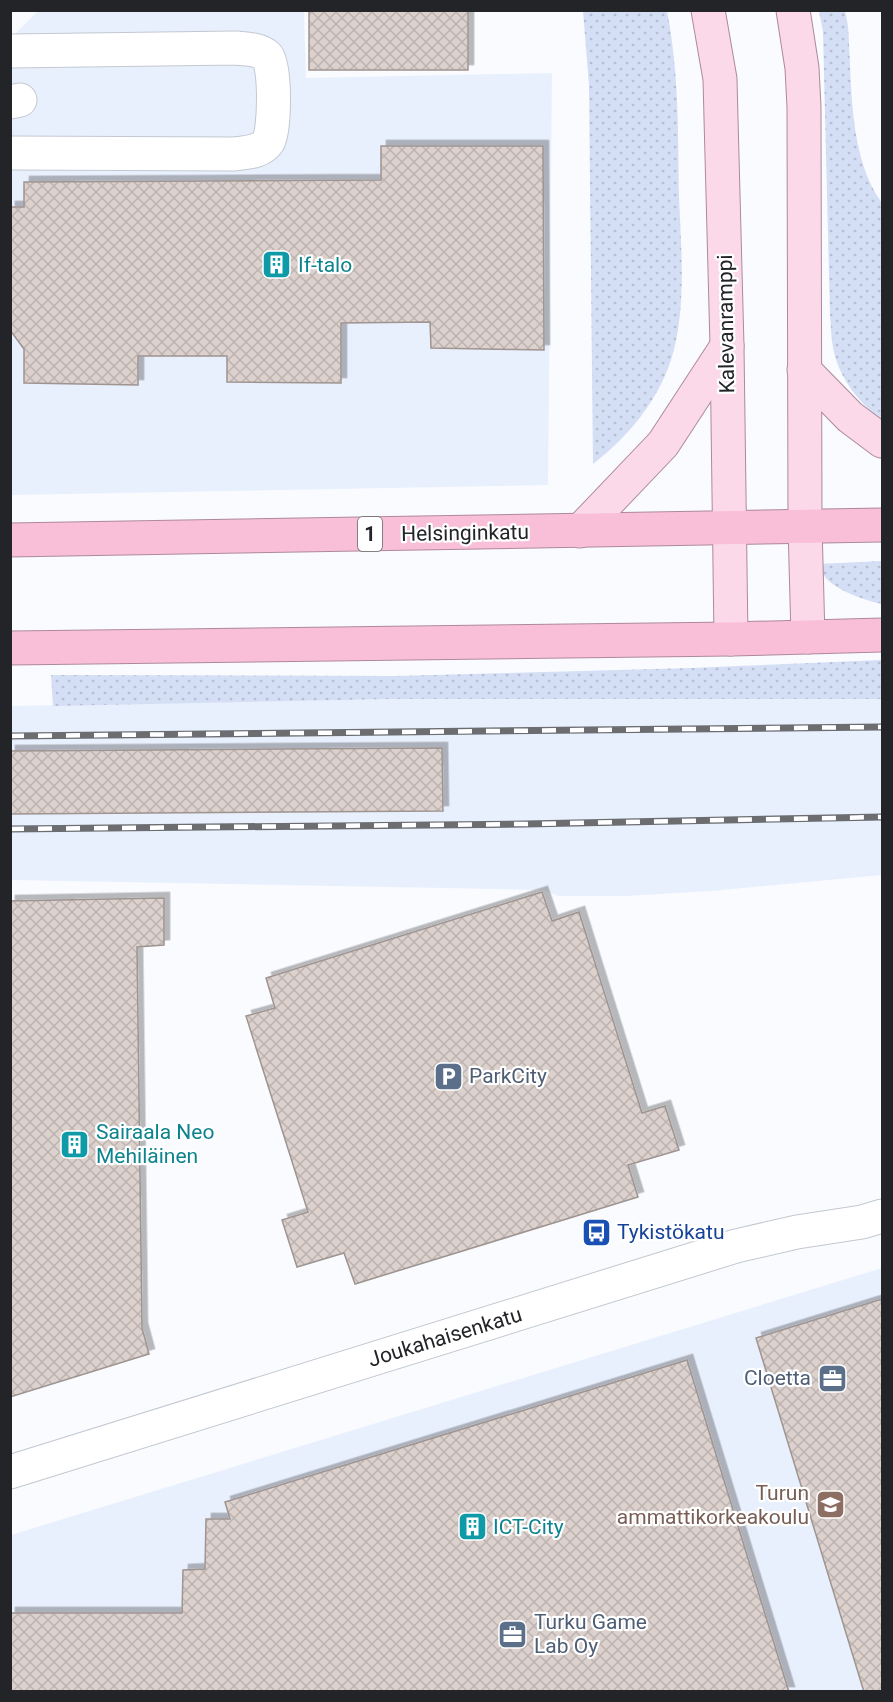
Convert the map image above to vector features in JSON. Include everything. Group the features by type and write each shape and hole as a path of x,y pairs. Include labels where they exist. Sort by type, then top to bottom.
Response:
{"highway":[{"name":"Helsinginkatu","path":"10,540 882,525"},
{"path":"10,648 808,638 882,635"}],"main road":[{"name":"Kalevanramppi","path":"708,10 720,79 731,639"},
{"path":"793,10 802,68 804,107 805,526 808,638"},
{"path":"580,531 663,444 727,346"},
{"path":"804,370 844,411 882,441"}],"street":[{"path":"10,51 236,48 262,53 268,57 273,70 272,134 267,144 257,151 234,154 10,153"},
{"name":"Joukahaisenkatu","path":"10,1472 736,1246 797,1232 862,1222 882,1216"}],"shaded area":[{"path":"38,11 304,11 306,78 552,73 548,485 11,495 10,39"},
{"path":"583,11 667,11 676,80 682,258 679,321 676,341 665,375 640,418 606,454 593,464 589,85"},
{"path":"819,11 845,11 857,142 871,184 882,203 882,420 859,399 846,381 837,362 832,342 823,32"},
{"path":"882,561 882,604 860,598 836,586 825,577 818,564"},
{"path":"882,660 882,699 392,699 53,706 51,675 395,676"},
{"path":"392,699 882,699 882,875 711,891 626,896 558,896 544,890 11,880 11,706"},
{"name":"ICT-City","path":"882,1268 882,1691 11,1692 11,1535"}],"building":[{"path":"309,10 468,10 468,70 309,70"},
{"name":"If-talo","path":"381,146 543,146 544,350 431,348 430,322 341,323 341,383 227,382 227,356 138,356 138,385 24,383 24,349 10,330 10,207 24,207 24,182 381,180"},
{"path":"442,748 443,811 10,814 10,751"},
{"name":"ParkCity","path":"542,892 552,921 579,912 642,1113 665,1106 679,1150 628,1165 638,1197 355,1284 344,1253 297,1267 282,1220 308,1212 246,1016 275,1008 266,978"},
{"name":"Sairaala Neo Mehiläinen","path":"164,898 164,945 137,947 142,1328 149,1354 10,1397 10,901"},
{"name":"Turun ammattikorkeakoulu","path":"882,1299 882,1692 864,1692 756,1338"},
{"name":"ICT-City","path":"687,1360 789,1692 10,1692 10,1613 182,1613 183,1570 205,1569 206,1519 230,1519 225,1502"}],"railway":[{"path":"10,736 882,727"},
{"path":"10,829 525,824 882,817"}],"place":[{"name":"If-talo","path":"277,265"},
{"name":"ParkCity","path":"448,1076"},
{"name":"Sairaala Neo Mehiläinen","path":"75,1144"},
{"name":"Tykistökatu","path":"596,1232"},
{"name":"Cloetta","path":"832,1378"},
{"name":"Turun ammattikorkeakoulu","path":"830,1505"},
{"name":"ICT-City","path":"472,1527"},
{"name":"Turku Game Lab Oy","path":"513,1634"}]}
